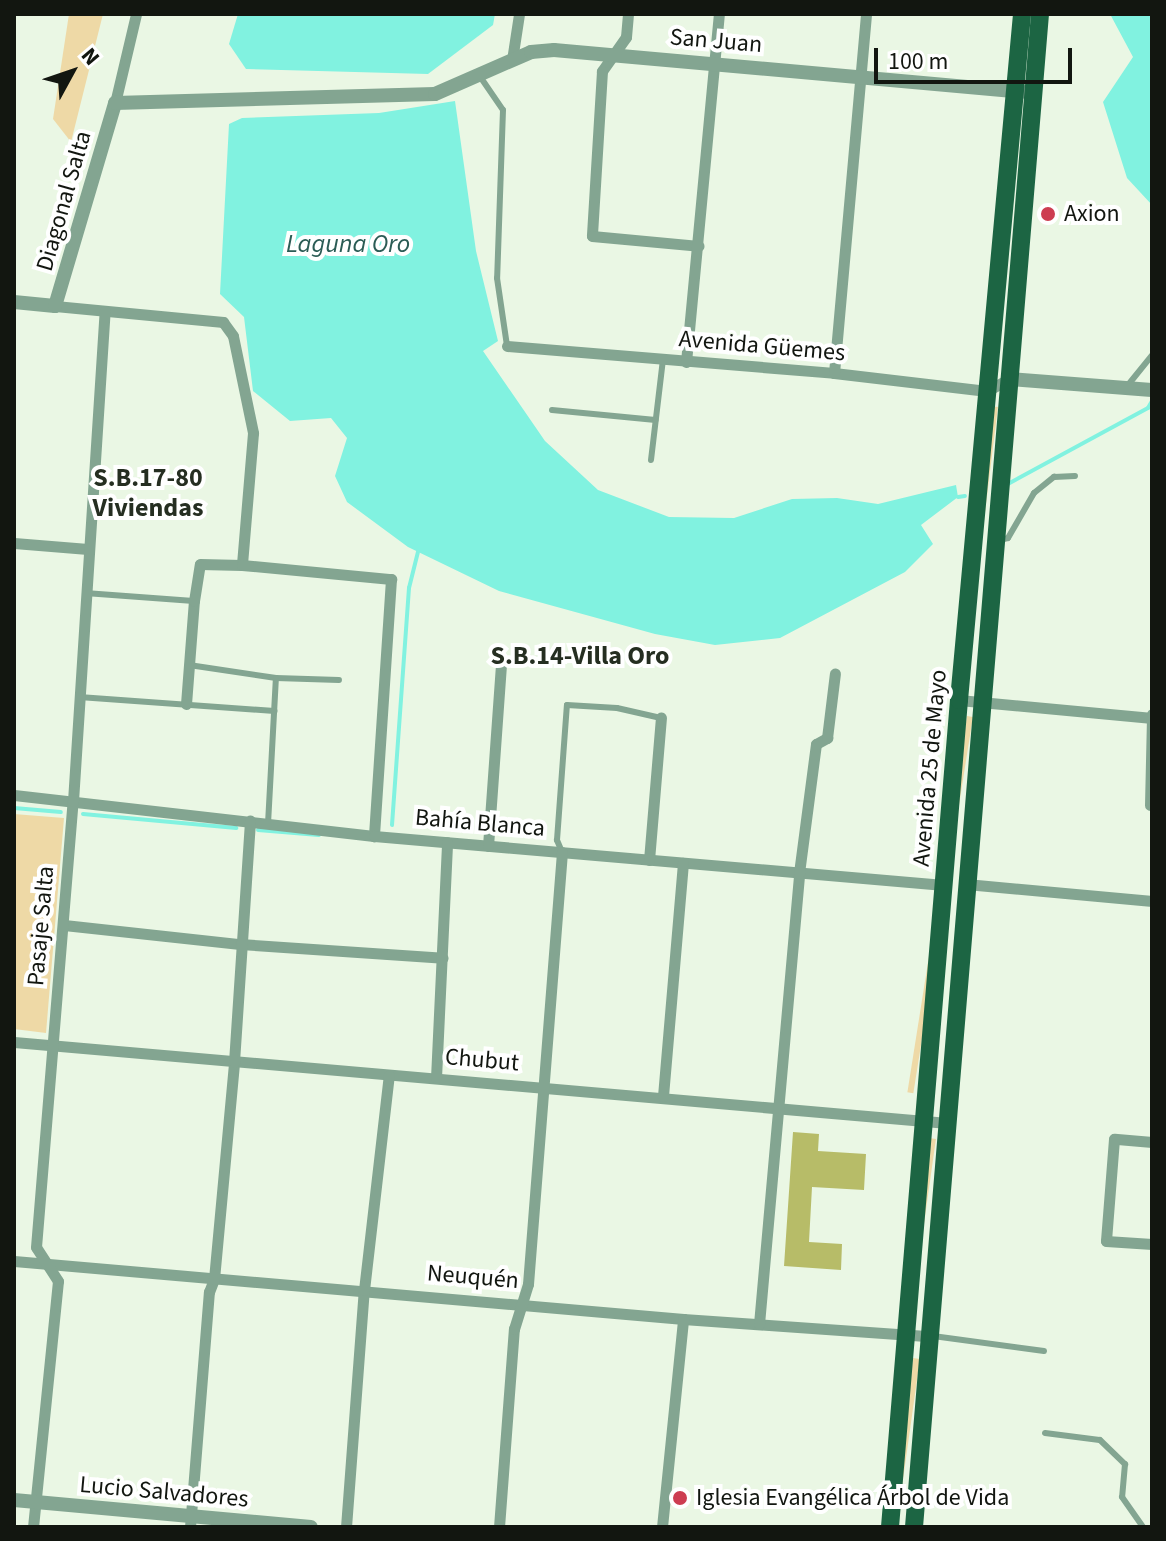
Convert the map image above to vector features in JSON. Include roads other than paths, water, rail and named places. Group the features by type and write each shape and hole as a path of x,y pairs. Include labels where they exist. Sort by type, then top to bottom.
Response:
{"main road":[{"name":"Avenida 25 de Mayo","path":"914,1527 1009,379 1025,93 1022,14"},
{"name":"Avenida 25 de Mayo","path":"890,1527 987,391 1025,93 1040,14"}],"street":[{"name":"Diagonal Salta","path":"55,306 115,103 136,14"},
{"path":"512,60 519,14"},
{"path":"628,14 626,37 602,71 592,236 699,246"},
{"path":"686,362 719,14"},
{"path":"834,373 866,14"},
{"name":"San Juan","path":"115,103 435,94 531,52 554,50 1025,93"},
{"path":"14,302 223,322 233,336 253,433 242,565"},
{"name":"Pasaje Salta","path":"33,1527 58,1281 36,1247 64,925 105,311"},
{"name":"Avenida Güemes","path":"507,346 834,373 987,391"},
{"path":"987,391 1009,379 1151,390"},
{"path":"14,543 88,549"},
{"path":"186,704 200,564 391,579 374,836"},
{"path":"488,846 501,665"},
{"path":"759,1324 799,873 816,744 827,738 835,673"},
{"path":"959,700 1152,716 1150,805"},
{"path":"649,860 661,718"},
{"name":"Bahía Blanca","path":"14,795 374,836 944,885"},
{"path":"190,1522 209,1292 214,1279 234,1062 250,821"},
{"path":"436,1078 447,842"},
{"path":"499,1527 514,1329 528,1284 562,852"},
{"path":"663,1096 683,863"},
{"path":"966,884 1152,901"},
{"path":"64,925 240,944 443,958"},
{"name":"Chubut","path":"14,1042 947,1123"},
{"path":"346,1527 364,1290 389,1075"},
{"path":"1152,1142 1114,1139 1106,1241 1152,1244"},
{"name":"Neuquén","path":"14,1261 683,1319 929,1336"},
{"path":"662,1527 683,1319"},
{"name":"Lucio Salvadores","path":"14,1500 190,1522 311,1527"}],"lane":[{"path":"479,75 503,110 497,278 507,346"},
{"path":"1126,388 1152,355"},
{"path":"651,460 663,360"},
{"path":"552,410 656,420"},
{"path":"996,541 1008,538 1034,493 1054,477 1075,476"},
{"path":"84,593 194,601"},
{"path":"189,665 276,678 339,680"},
{"path":"268,824 276,678"},
{"path":"79,697 274,711"},
{"path":"562,852 557,840 567,705 617,708 661,718"},
{"path":"929,1336 1044,1351"},
{"path":"1045,1433 1100,1440 1125,1464 1122,1497 1143,1527"}],"water":[{"path":"238,14 495,14 493,25 428,74 246,69 229,44"},
{"path":"1110,14 1152,14 1152,205 1127,178 1103,102 1133,57"},
{"name":"Laguna Oro","path":"455,101 476,251 498,341 483,351 545,441 598,490 669,517 734,518 792,499 837,498 878,504 956,485 958,497 921,525 933,544 905,572 780,638 715,645 655,634 499,591 408,547 347,502 335,476 347,438 331,418 290,421 253,391 244,317 220,294 229,124 242,118 379,113"}],"waterway":[{"path":"1006,485 1148,408 1152,401"},
{"path":"958,497 965,496"},
{"path":"392,825 409,588 418,552"},
{"path":"14,808 61,812"},
{"path":"83,814 236,828"},
{"path":"258,830 319,835"}],"place":[{"name":"Axion","path":"1048,214"},
{"name":"Iglesia Evangélica Árbol de Vida","path":"680,1498"}],"district":[{"name":"S.B.17-80 Viviendas","path":"148,493"},
{"name":"S.B.14-Villa Oro","path":"580,656"}]}
